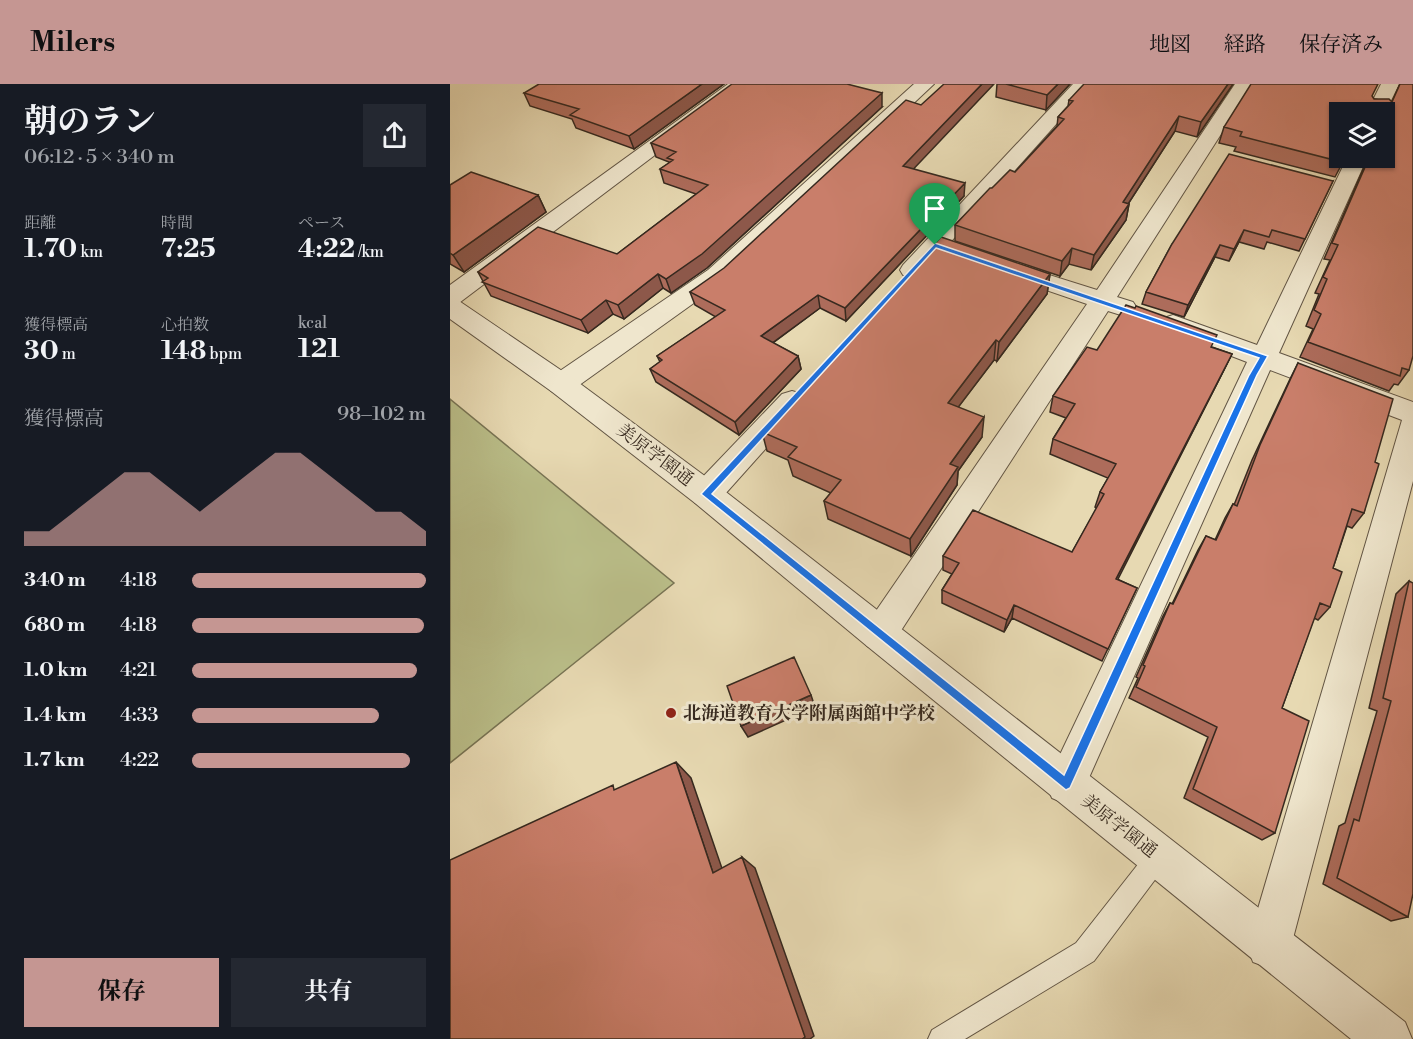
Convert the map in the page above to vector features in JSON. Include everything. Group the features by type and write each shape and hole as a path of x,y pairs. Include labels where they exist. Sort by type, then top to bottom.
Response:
{"street":[{"path":"450,297 740,84"},
{"path":"561,384 717,275 892,100 926,84"},
{"path":"896,288 957,253 1083,84"},
{"path":"879,635 1103,300 1211,154 1244,84"},
{"path":"1382,102 1390,84"},
{"path":"1066,784 1253,375 1264,356 1332,186 1348,168"},
{"path":"957,253 1103,300 1264,356 1413,413"},
{"name":"美原学園通","path":"450,307 561,384 706,494 879,635 1388,1039"},
{"path":"706,494 809,382"},
{"path":"1269,946 1413,426"}],"lane":[{"path":"941,1039 1085,952 1158,857"}],"green space":[{"path":"450,399 674,583 450,763"}],"building":[{"path":"539,84 702,84 629,136 570,115 579,109 524,93"},
{"path":"732,84 847,84 882,93 702,254 666,279 658,274 618,305 606,300 581,320 482,282 488,278 478,272 538,227 617,254 708,185 660,169 673,160 667,158 676,152 651,143"},
{"path":"944,84 982,84 903,166 965,183 845,308 818,295 761,336 798,356 735,422 650,369 662,360 657,356 725,310 690,292 724,268 906,100 921,105"},
{"path":"1006,84 1058,84 1047,95"},
{"path":"1084,84 1228,84 1201,122 1179,116 1123,202 1129,204 1094,255 1072,248 1062,261 955,225 1010,170 1015,172 1064,119 1058,117 1073,101 1069,100"},
{"path":"1251,84 1378,84 1372,96 1374,99 1389,99 1392,102 1329,102 1329,159 1240,136 1242,132 1224,127"},
{"path":"1400,84 1413,84 1413,356 1409,370 1402,368 1400,376 1308,342 1321,314 1314,310 1327,279 1323,277 1338,245 1332,243 1365,168 1395,168 1395,102 1392,102"},
{"path":"1229,154 1333,181 1305,239 1272,230 1269,237 1244,230 1234,249 1220,245 1188,305 1146,292 1172,244"},
{"path":"471,172 538,195 453,255 450,253 450,185"},
{"path":"941,237 1050,274 999,342 996,340 948,403 984,417 950,464 958,467 910,539 824,501 841,480 788,457 797,447 762,432"},
{"path":"1126,305 1135,308 1136,306 1217,335 1211,347 1232,354 1116,579 1137,588 1108,649 1014,605 1007,620 942,590 959,563 943,556 973,510 1072,552 1104,494 1100,492 1116,464 1053,439 1075,404 1053,396 1087,347 1097,350"},
{"path":"1298,363 1393,399 1375,462 1379,464 1364,513 1352,509 1333,568 1342,572 1330,607 1320,603 1282,708 1309,721 1275,833 1193,789 1217,727 1136,687 1170,603 1173,604 1206,536 1216,540 1233,504 1237,506 1260,445"},
{"path":"1409,581 1413,583 1413,894 1408,917 1337,878 1354,819 1359,821 1391,701 1383,698"},
{"path":"794,657 811,695 741,726 727,686"},
{"path":"676,762 713,873 742,857 805,1037 802,1039 450,1039 450,860 613,785 614,790"}],"place":[{"name":"北海道教育大学附属函館中学校","path":"671,713"}],"route":[{"path":"935,245 1264,356 1253,375 1066,784 706,494 935,245"}]}
